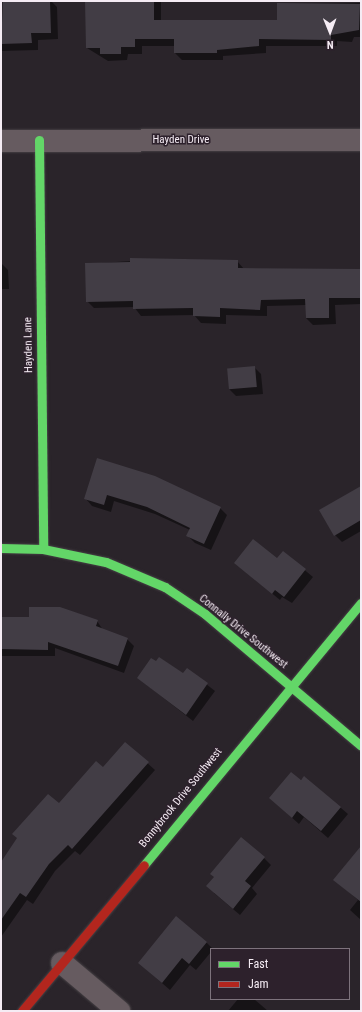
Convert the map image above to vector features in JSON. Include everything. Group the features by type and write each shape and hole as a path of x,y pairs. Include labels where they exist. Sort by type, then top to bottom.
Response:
{"street":[{"name":"Hayden Lane","path":"39,140 43,549"},
{"name":"Hayden Drive","path":"1,141 361,140"},
{"name":"Connally Drive Southwest","path":"1,548 43,549 106,562 164,587 205,614 361,746"},
{"name":"Bonnybrook Drive Southwest","path":"22,1011 289,686 361,603"},
{"path":"62,963 119,1011"}],"building":[{"path":"3,1 50,1 51,33 31,33 32,43 1,44"},
{"path":"85,1 154,1 154,20 277,20 277,3 360,4 359,30 331,35 331,40 259,39 259,46 217,50 217,53 174,53 174,39 135,39 135,47 121,47 121,54 100,54 100,48 86,48"},
{"path":"130,258 238,260 238,268 361,269 361,298 329,298 329,318 306,318 305,299 261,300 260,310 220,308 220,317 193,316 193,308 133,309 133,301 86,302 85,263 130,262"},
{"path":"255,366 257,387 229,389 227,368"},
{"path":"97,458 155,476 221,507 204,544 186,536 190,528 147,507 107,495 104,505 84,499"},
{"path":"361,486 361,520 334,536 319,510"},
{"path":"253,539 277,558 283,551 306,569 284,597 275,590 272,594 234,563"},
{"path":"29,607 60,607 98,620 96,626 128,638 118,666 48,642 48,650 1,649 1,617 29,617"},
{"path":"159,657 183,673 187,668 208,683 186,715 137,678 151,658 156,661"},
{"path":"125,742 149,762 72,849 68,845 49,864 26,897 20,893 1,920 1,862 17,838 12,834 48,794 59,803 96,761 103,767"},
{"path":"291,772 301,780 304,776 341,807 321,831 297,811 292,818 269,798"},
{"path":"241,837 265,857 245,881 251,886 233,909 206,886 214,877 210,874"},
{"path":"361,846 361,902 333,880"},
{"path":"176,916 207,942 189,964 182,958 162,983 138,963"}],"traffic: fast":[{"path":"39,140 43,549"},
{"path":"1,548 43,549 106,562 165,587 205,614 361,746"},
{"path":"144,865 361,603"}],"traffic: jam":[{"path":"22,1011 144,865"}]}
